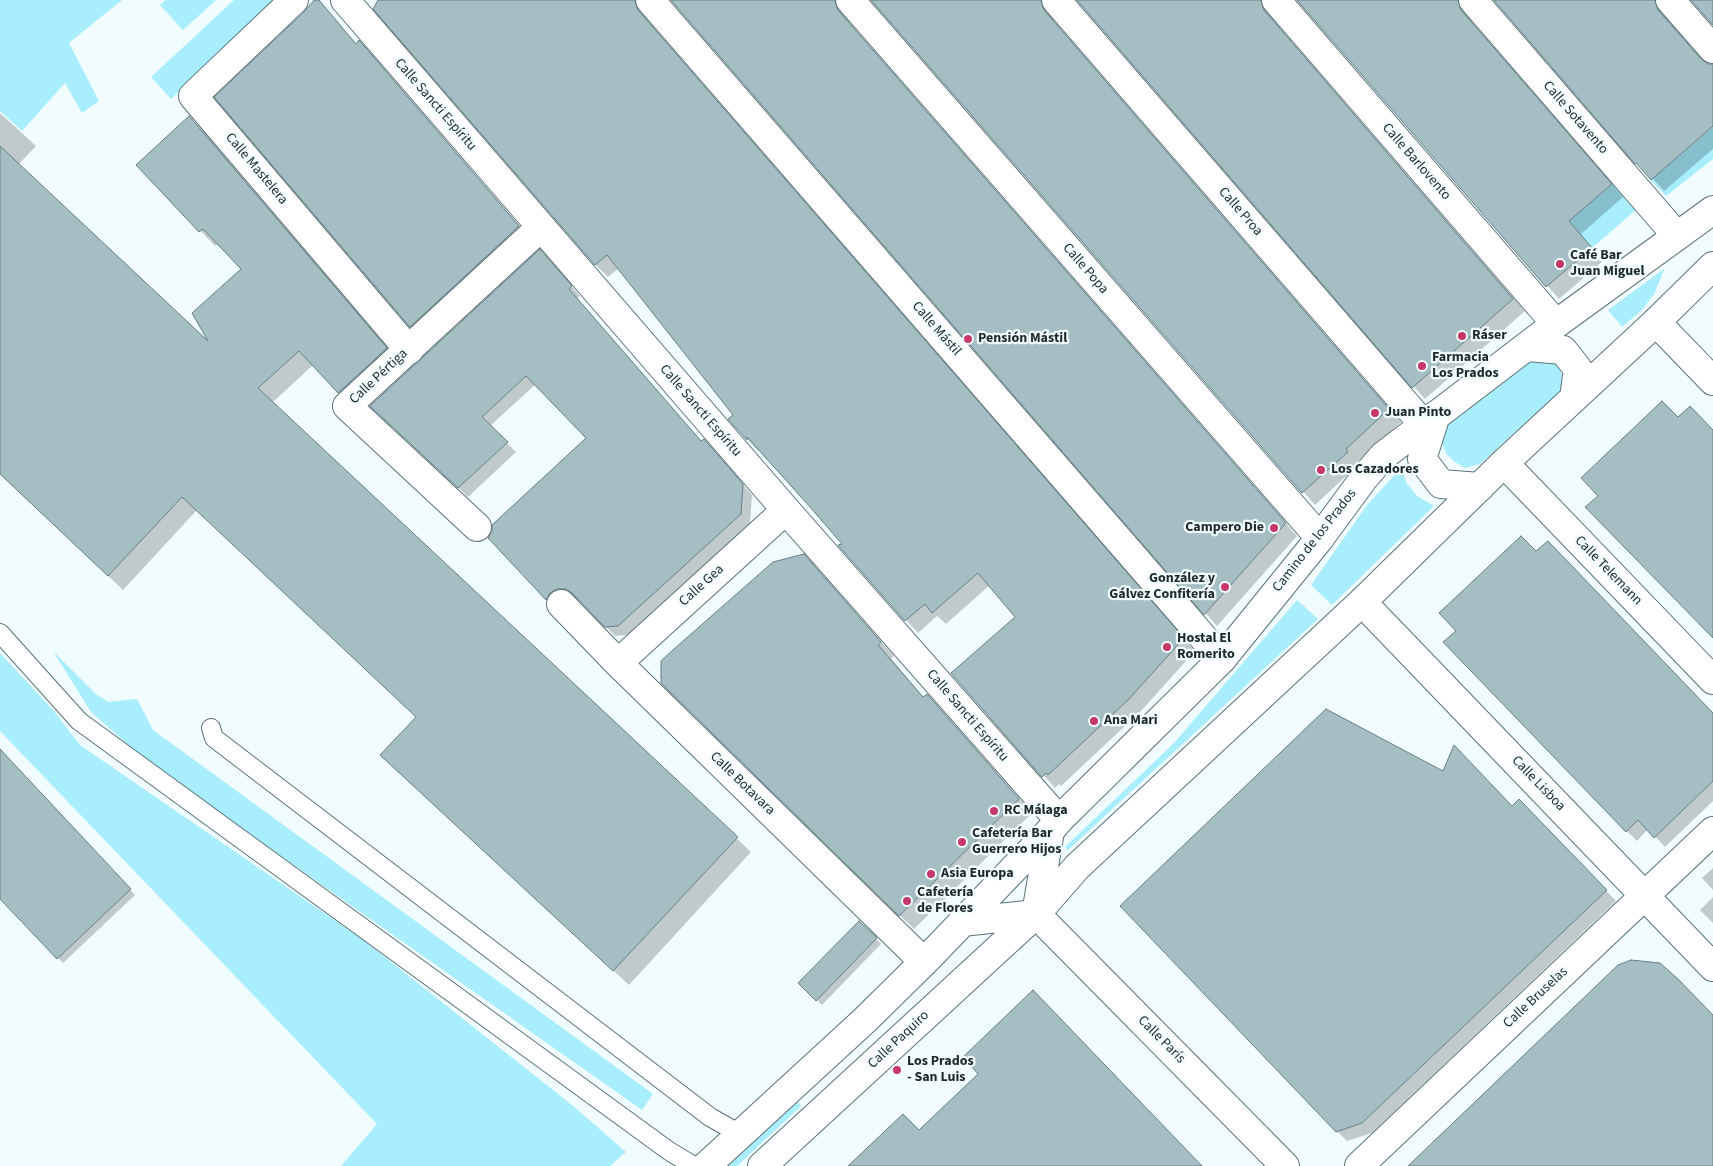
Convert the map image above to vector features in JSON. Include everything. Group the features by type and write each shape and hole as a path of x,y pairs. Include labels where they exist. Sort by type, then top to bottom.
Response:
{"street":[{"name":"Calle Mastelera","path":"294,0 193,96 409,350"},
{"name":"Calle Sancti Espíritu","path":"345,0 786,510 1055,826"},
{"name":"Calle Mástil","path":"650,0 1222,659"},
{"name":"Calle Popa","path":"850,0 1320,538"},
{"name":"Calle Proa","path":"1056,0 1429,420"},
{"name":"Calle Barlovento","path":"1276,0 1556,324"},
{"name":"Calle Sotavento","path":"1473,0 1678,236"},
{"path":"1670,0 1713,50"},
{"name":"Camino de los Prados","path":"962,922 1222,659 1320,538 1364,478 1383,456 1556,324 1713,210"},
{"name":"Calle Pértiga","path":"477,527 347,406 541,227"},
{"path":"706,1166 865,1020 962,922 1036,914 1076,868 1362,602 1504,463 1656,322 1713,266"},
{"path":"1656,322 1713,382"},
{"path":"1526,347 1563,350 1578,368 1574,398"},
{"path":"1429,420 1422,459 1441,484 1480,487"},
{"name":"Calle Telemann","path":"1504,463 1713,680"},
{"name":"Calle Gea","path":"618,663 786,510"},
{"name":"Calle Lisboa","path":"1362,602 1713,967"},
{"name":"Calle Botavara","path":"561,604 618,663 924,962"},
{"path":"1036,914 1055,826"},
{"name":"Calle Bruselas","path":"1359,1166 1713,831"},
{"name":"Calle Paquiro","path":"762,1166 1036,914"},
{"name":"Calle París","path":"1036,914 1285,1166"}],"lane":[{"path":"0,633 79,721 669,1151 694,1166"},
{"path":"211,728 214,738 710,1116 740,1134"}],"shaded area":[{"path":"0,0 122,0 69,43 99,101 82,113 65,83 22,131 0,111"},
{"path":"165,0 216,0 183,30 160,5"},
{"path":"234,0 274,0 171,99 151,77"},
{"path":"1713,127 1713,159 1666,196 1651,180"},
{"path":"1614,183 1637,209 1592,248 1569,221"},
{"path":"1665,268 1654,294 1642,310 1622,327 1608,310"},
{"path":"1548,361 1558,365 1562,376 1561,390 1480,464 1465,468 1447,455 1442,444 1446,424 1528,363"},
{"path":"1402,467 1406,482 1417,496 1434,506 1332,605 1311,585 1367,505"},
{"path":"1297,600 1318,619 1068,850 1065,847 1174,743"},
{"path":"53,651 96,694 108,702 137,699 153,730 653,1094 642,1110 150,764 91,712"},
{"path":"0,653 53,710 80,745 362,939 572,1105 626,1152 610,1166 341,1166 377,1124 0,731"},
{"path":"795,1099 801,1106 737,1166 722,1166"}],"building":[{"path":"314,0 319,0 356,44 359,40 519,226 410,327 214,97 305,11"},
{"path":"378,0 635,0 638,10 1184,638 1129,699 1048,775 1046,773 1042,777 951,673 1015,617 978,573 932,613 925,604 905,621 838,545 842,544 810,507 747,437 747,440 728,419 733,415 607,255 595,265 373,9"},
{"path":"671,0 835,0 838,10 1286,523 1204,615"},
{"path":"871,0 1041,0 1044,10 1389,409 1346,449 1348,452 1302,493"},
{"path":"1077,0 1261,0 1264,10 1513,299 1412,388"},
{"path":"1297,0 1458,0 1461,10 1612,184 1569,221 1592,248 1546,287"},
{"path":"1494,0 1655,0 1658,10 1701,59 1708,64 1713,64 1713,126 1651,180 1635,164"},
{"path":"1691,0 1713,0 1713,25"},
{"path":"189,116 387,348 338,393 299,351 258,388 738,837 613,971 380,755 416,717 182,497 108,576 0,474 0,146 208,341 192,313 241,269 203,229 199,232 136,165"},
{"path":"540,249 572,286 569,289 701,441 704,439 743,484 741,514 618,626 605,627 566,589 557,589 550,593 546,600 488,538 492,531 492,525 586,438 526,376 482,417 508,442 458,488 370,406"},
{"path":"1662,401 1678,417 1690,406 1713,430 1713,638 1585,507 1598,496 1581,478"},
{"path":"1521,536 1536,551 1548,541 1713,713 1713,781 1654,838 1638,820 1626,832 1443,642 1456,631 1439,613"},
{"path":"804,554 881,642 878,645 923,697 927,694 1019,799 899,916 661,683 661,661 674,649 773,562"},
{"path":"1326,709 1443,771 1454,745 1512,806 1519,799 1607,890 1362,1123 1336,1132 1120,906"},
{"path":"0,749 131,889 57,959 0,899"},
{"path":"859,921 877,938 816,1001 798,983"},
{"path":"1631,960 1660,963 1713,1015 1713,1166 1408,1166 1618,965"},
{"path":"1033,990 1202,1166 848,1166 903,1114 919,1130 978,1074 963,1057"}],"place":[{"name":"Café Bar Juan Miguel","path":"1560,264"},
{"name":"Ráser","path":"1462,336"},
{"name":"Pensión Mástil","path":"968,339"},
{"name":"Farmacia Los Prados","path":"1422,366"},
{"name":"Juan Pinto","path":"1375,413"},
{"name":"Los Cazadores","path":"1321,470"},
{"name":"Campero Die","path":"1274,528"},
{"name":"González y Gálvez Confitería","path":"1225,587"},
{"name":"Hostal El Romerito","path":"1167,647"},
{"name":"Ana Mari","path":"1094,721"},
{"name":"RC Málaga","path":"994,811"},
{"name":"Cafetería Bar Guerrero Hijos","path":"962,842"},
{"name":"Asia Europa","path":"931,874"},
{"name":"Cafetería de Flores","path":"907,901"},
{"name":"Los Prados - San Luis","path":"897,1070"}]}
